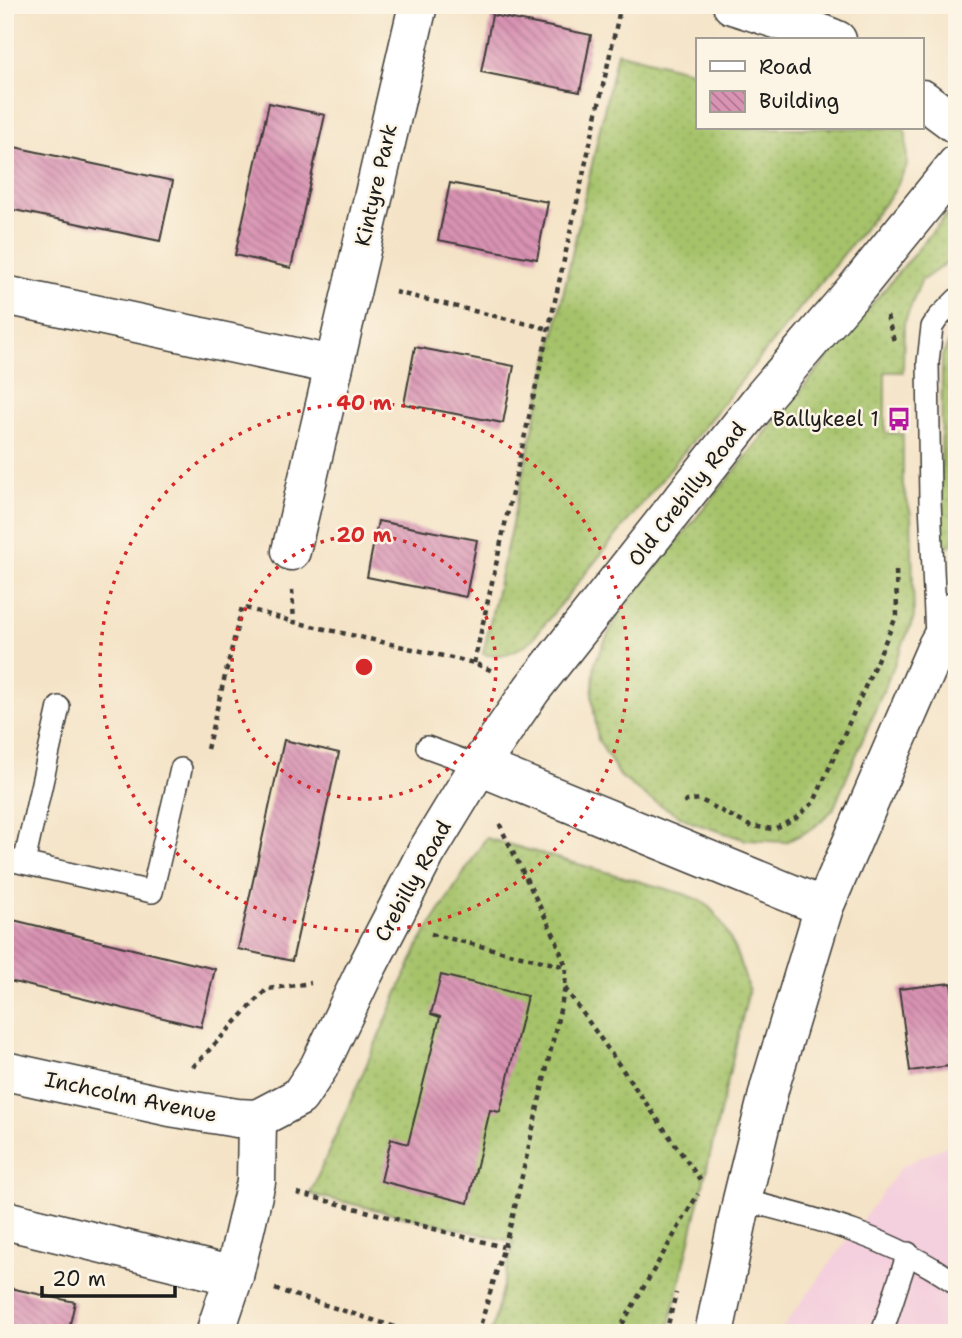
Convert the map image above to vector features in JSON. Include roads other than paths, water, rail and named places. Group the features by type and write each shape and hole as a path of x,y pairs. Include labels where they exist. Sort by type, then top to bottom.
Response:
{"street":[{"name":"Kintyre Park","path":"291,551 418,5"},
{"path":"732,5 832,38"},
{"path":"923,100 957,125"},
{"name":"Old Crebilly Road","path":"479,766 532,689 762,398 859,285 957,164"},
{"path":"5,295 333,365"},
{"path":"714,1333 771,1086 824,907 937,646 957,610"},
{"path":"479,766 824,907"},
{"name":"Crebilly Road","path":"257,1119 299,1097 319,1067 426,853 479,766"},
{"name":"Inchcolm Avenue","path":"5,1071 170,1107 257,1119"},
{"path":"218,1326 234,1276 256,1182 257,1119"},
{"path":"5,1220 234,1276"}],"lane":[{"path":"937,646 927,379 932,327 937,318 957,299"},
{"path":"59,707 15,861 152,892 181,769"},
{"path":"427,747 479,766"},
{"path":"743,1200 808,1216 868,1236 908,1253 957,1284"},
{"path":"882,1333 908,1253"}],"place":[{"name":"Ballykeel 1","path":"899,419"}]}
